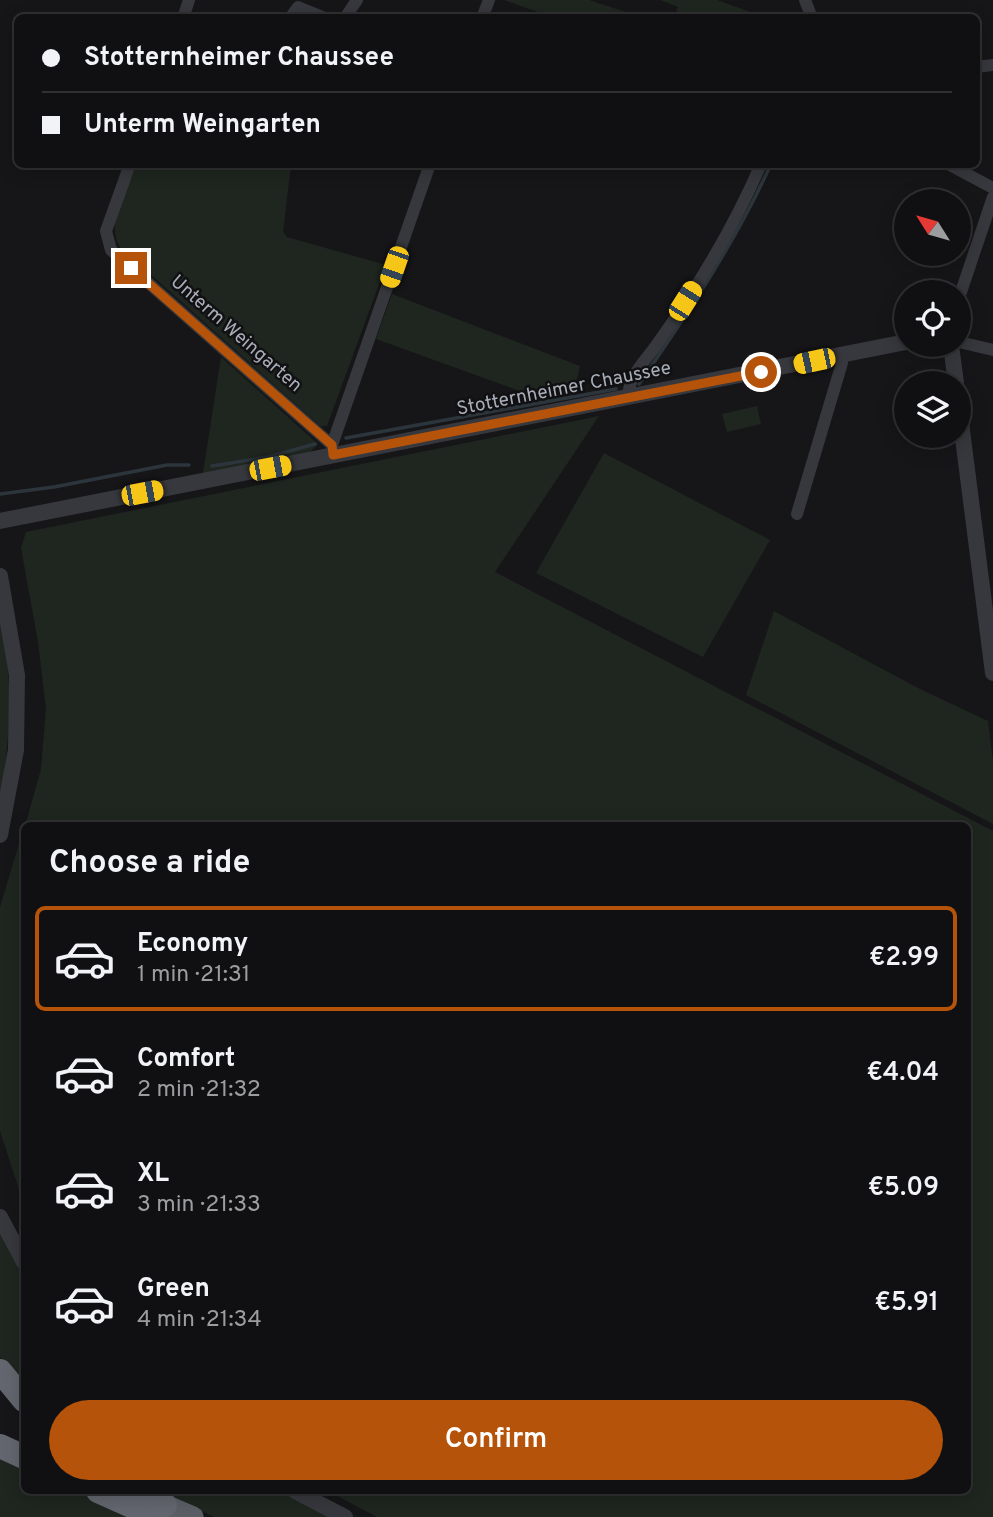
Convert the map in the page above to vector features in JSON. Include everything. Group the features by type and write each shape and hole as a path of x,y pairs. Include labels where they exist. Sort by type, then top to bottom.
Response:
{"highway":[{"path":"0,1371 21,1396"},
{"path":"0,1432 21,1442"},
{"path":"0,1446 21,1456"},
{"path":"107,1494 161,1511 193,1517"},
{"path":"137,1494 161,1511"},
{"path":"147,1494 161,1511"}],"street":[{"path":"293,14 298,8 314,14"},
{"name":"Unterm Weingarten","path":"129,168 106,231 111,250 332,450"},
{"path":"332,450 429,168"},
{"path":"629,398 632,378 672,323 726,236 759,168"},
{"path":"956,168 993,188"},
{"path":"965,280 993,197"},
{"name":"Stotternheimer Chaussee","path":"0,521 295,463 332,450 629,398 894,345"},
{"path":"971,345 993,350"},
{"path":"797,514 842,363 841,356"},
{"path":"964,448 993,673"},
{"path":"0,576 17,675 16,750 0,835"},
{"path":"0,1217 21,1256"},
{"path":"301,1494 345,1517"}],"shaded area":[{"path":"504,0 589,0 632,14 544,14"},
{"path":"660,0 717,0 757,14 675,14 678,7"},
{"path":"136,168 291,168 283,232 287,237 386,265 327,426 320,426 120,247 115,228 123,195"},
{"path":"392,294 580,366 574,392 539,398 376,339"},
{"path":"221,357 318,444 309,453 203,473"},
{"path":"757,406 761,424 727,432 722,414"},
{"path":"599,416 495,572 993,831 993,1517 377,1517 334,1494 971,1494 971,822 26,822 41,769 46,709 38,642 21,548 26,532"},
{"path":"604,453 770,540 703,657 536,573"},
{"path":"0,606 7,657 9,707 0,808"},
{"path":"774,611 920,689 988,721 993,761 993,824 746,695"},
{"path":"21,837 21,1196 0,1131 0,907"},
{"path":"0,1232 21,1269 21,1384 0,1357"},
{"path":"0,1455 21,1465 21,1494 89,1494 138,1517 0,1517"},
{"path":"165,1494 289,1494 333,1517 214,1517"}],"waterway":[{"path":"639,384 726,250 769,168"},
{"path":"346,438 616,389"},
{"path":"212,466 268,457 315,444"},
{"path":"0,494 54,487 167,465 189,465"}],"route":[{"path":"131,268 332,445 333,455 761,372"}]}
